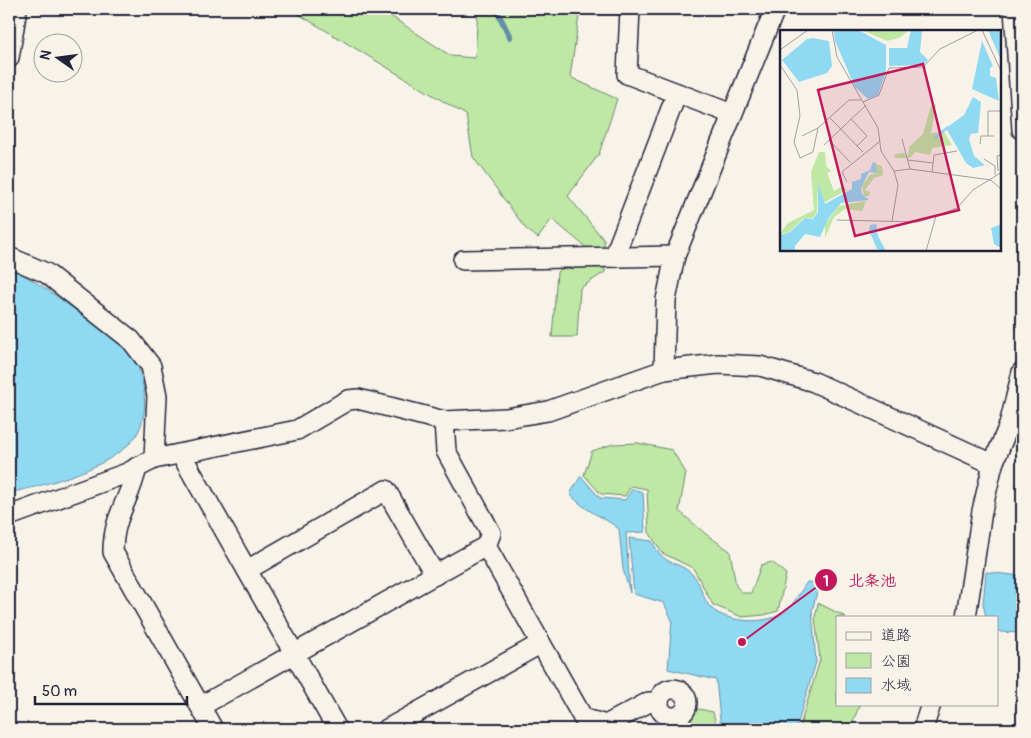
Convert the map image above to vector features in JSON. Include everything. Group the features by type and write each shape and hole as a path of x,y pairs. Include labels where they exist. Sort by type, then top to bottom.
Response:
{"street":[{"path":"9,58 17,9"},
{"path":"630,9 627,74 732,114"},
{"path":"664,370 666,300 675,256 775,9"},
{"path":"1014,9 1022,130"},
{"path":"614,257 678,93"},
{"path":"9,256 46,273 131,340 151,366 157,396 146,463 119,513 113,536 113,552 213,729"},
{"path":"463,260 675,256"},
{"path":"9,516 146,463 297,430 348,400 358,399 444,420 506,418 548,411 664,370 718,364 760,366 814,382 993,464"},
{"path":"966,616 982,511 993,464 1009,425 1022,372"},
{"path":"201,706 486,546 491,533 446,451 444,420"},
{"path":"181,454 337,729"},
{"path":"247,570 386,490 434,575"},
{"path":"486,546 583,718 606,725 649,702 659,702"},
{"path":"387,729 540,644"},
{"path":"923,729 930,706"}],"green space":[{"path":"290,9 380,9 451,56 475,58 478,9 580,9 570,77 617,99 599,154 568,196 604,240 605,272 580,288 577,337 552,337 557,272 589,250 552,219 538,238 526,229 473,157 466,115"},
{"path":"638,443 672,450 686,473 679,511 707,535 730,551 736,586 743,593 751,593 761,565 772,562 786,574 778,611 764,615 742,617 713,605 693,568 662,553 649,532 647,489 631,486 625,496 601,494 584,475 592,451 613,444"},
{"path":"818,603 844,616 836,616 836,706 859,706 850,729 799,729 820,660 815,618"},
{"path":"699,709 713,712 717,729 680,729 686,717"}],"water":[{"path":"9,267 46,289 122,343 131,352 143,387 144,413 136,436 128,445 103,462 72,476 9,493"},
{"path":"581,476 600,498 625,500 632,489 643,492 645,532 626,533 630,593 623,569 619,529 581,505 570,494"},
{"path":"629,538 652,541 661,555 686,569 695,577 711,608 727,617 748,621 770,619 790,607 807,582 815,583 818,588 812,611 816,662 796,729 721,729 716,680 668,669 672,620 664,603 634,594"},
{"path":"986,572 1022,576 1022,633 1000,632 998,630 998,616 986,616 983,604"}],"waterway":[{"path":"496,9 510,37"}],"place":[{"name":"北条池","path":"742,642"}]}
